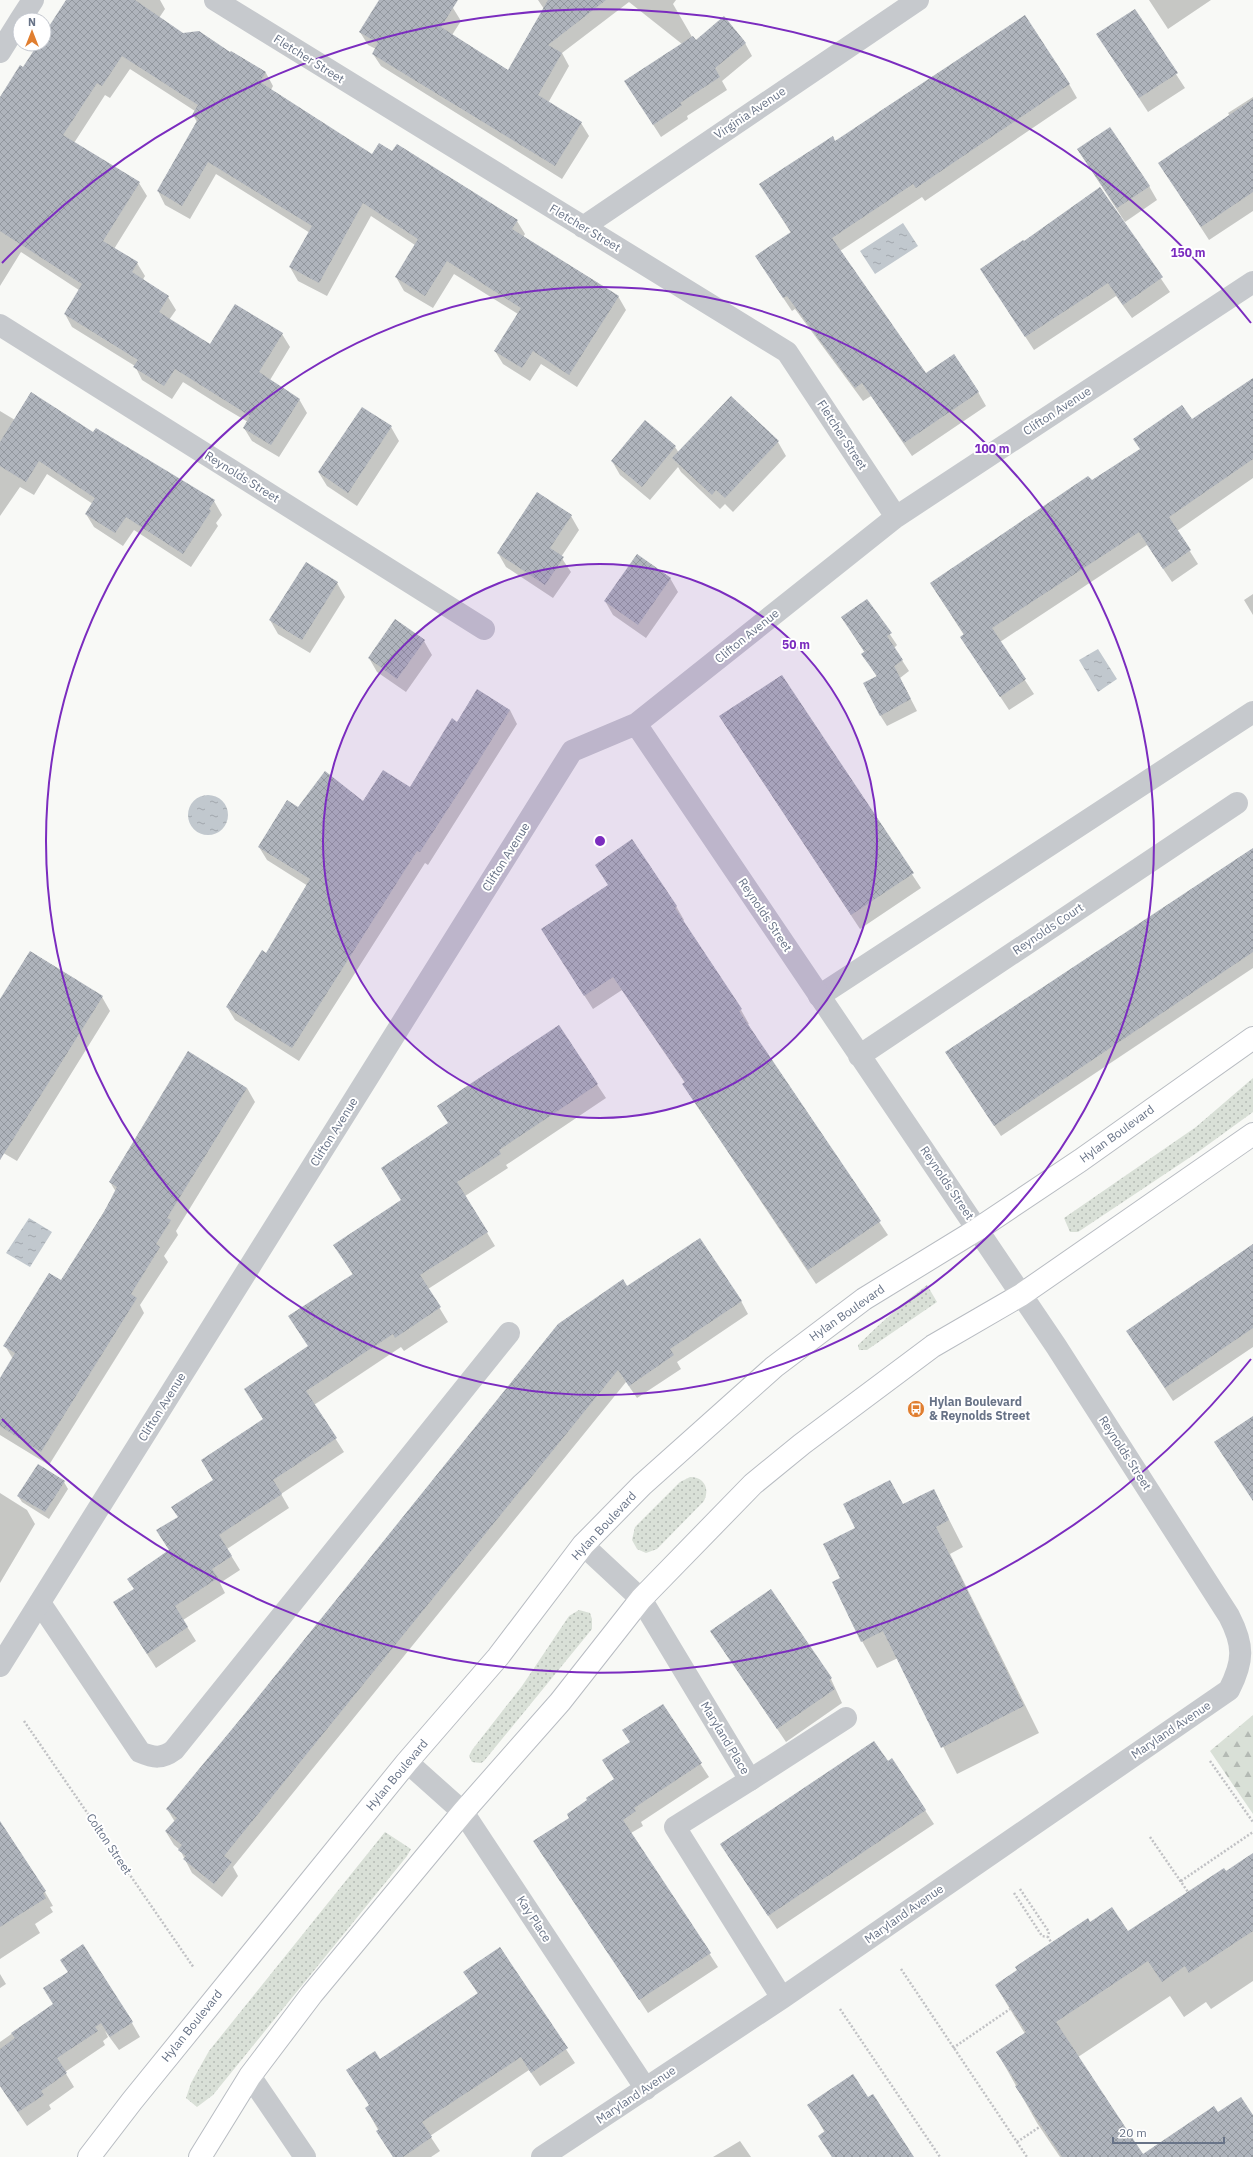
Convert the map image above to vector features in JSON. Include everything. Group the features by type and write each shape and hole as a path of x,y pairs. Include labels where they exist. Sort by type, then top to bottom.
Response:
{"main road":[{"name":"Hylan Boulevard","path":"89,2157 132,2101 407,1762 498,1657 582,1545 642,1485 774,1367 864,1299 978,1229 1081,1160 1253,1038"},
{"path":"200,2157 250,2076 312,1994 463,1812 560,1702 641,1599 753,1484 802,1444 933,1346 1021,1294 1253,1134"}],"street":[{"path":"25,12 33,0"},
{"name":"Fletcher Street","path":"215,0 787,352 896,517"},
{"name":"Virginia Avenue","path":"582,227 918,0"},
{"path":"0,52 12,33"},
{"name":"Clifton Avenue","path":"0,1666 572,751 636,724 896,517 1253,282"},
{"name":"Reynolds Street","path":"0,325 484,629"},
{"path":"819,996 1253,712"},
{"name":"Reynolds Street","path":"636,724 1021,1294 1229,1616 1238,1633 1241,1650"},
{"name":"Reynolds Court","path":"859,1056 1237,803"},
{"path":"40,1603 140,1752 153,1758 165,1756 174,1750 509,1333"},
{"name":"Maryland Place","path":"582,1545 641,1599 750,1780 675,1827 782,1998"},
{"name":"Maryland Avenue","path":"542,2157 782,1998 1229,1690 1238,1672 1241,1650"},
{"path":"750,1780 846,1718"},
{"name":"Kay Place","path":"407,1762 463,1812 646,2089"},
{"path":"250,2076 305,2157"}],"path":[{"name":"Colton Street","path":"24,1721 194,1968"},
{"path":"1210,1761 1253,1822"},
{"path":"1181,1881 1253,1832"},
{"path":"1150,1837 1188,1892"},
{"path":"1020,1889 1049,1932 1048,1937 1051,1942"},
{"path":"1014,1893 1042,1936 1048,1937"},
{"path":"901,1969 1027,2157"},
{"path":"840,2009 940,2157"},
{"path":"953,2048 1010,2009"},
{"path":"1017,2142 1041,2126"}],"green space":[{"path":"1253,1078 1253,1112 1198,1152 1078,1232 1070,1232 1064,1218 1196,1127"},
{"path":"927,1285 937,1302 867,1350 859,1350 858,1345 900,1306"},
{"path":"690,1477 699,1479 704,1484 706,1488 706,1496 704,1501 657,1549 646,1553 637,1549 632,1540 635,1527 680,1482"},
{"path":"579,1610 590,1613 592,1619 592,1629 484,1761 481,1763 472,1762 469,1756 472,1750 522,1686 569,1616"},
{"path":"1253,1715 1253,1814 1210,1751"},
{"path":"385,1832 411,1849 407,1856 213,2095 197,2107 186,2098 191,2083 209,2051"}],"water":[{"path":"903,223 918,246 875,274 860,251"},
{"path":"1098,649 1117,679 1098,692 1079,660"},
{"path":"212,795 219,798 225,804 228,815 227,823 219,832 212,835 204,835 197,832 189,823 188,811 191,804 200,796"},
{"path":"29,1218 52,1232 30,1267 6,1253"}],"building":[{"path":"66,0 135,0 183,33 199,31 230,52 231,51 266,72 260,82 372,154 379,143 392,151 397,144 518,220 512,229 619,296 569,375 533,351 522,368 494,351 521,308 447,261 425,296 395,277 418,239 363,203 319,283 289,267 312,226 208,162 182,206 157,191 198,119 192,115 198,105 122,56 102,86 97,83 63,135 140,182 103,241 138,262 132,272 169,296 159,312 210,344 235,304 283,333 259,372 300,399 271,445 243,428 250,416 175,369 164,386 133,367 138,360 64,314 82,284 0,231 0,97 20,65 23,67 33,52 52,52 52,22"},
{"path":"379,0 458,0 441,27 508,70 548,0 606,0 548,45 562,53 538,95 582,122 555,166 372,54 378,43 359,32"},
{"path":"1135,9 1178,73 1139,98 1096,34"},
{"path":"1025,15 1070,84 916,188 913,184 832,238 926,373 954,354 979,392 904,443 862,383 855,388 787,296 783,298 755,256 791,232 759,184 833,136 835,141"},
{"path":"724,16 746,43 715,68 720,77 680,103 682,105 653,125 624,81 693,36 696,40"},
{"path":"1253,99 1253,192 1201,227 1158,163"},
{"path":"1110,127 1150,186 1117,208 1077,149"},
{"path":"1100,187 1163,277 1123,305 1108,283 1025,337 980,269 1023,240 1024,241"},
{"path":"1253,378 1253,459 1169,517 1191,550 1163,569 1139,532 992,628 1026,679 1000,697 960,637 964,634 930,583 1088,476 1092,480 1140,449 1133,439 1182,405 1192,419"},
{"path":"31,392 93,432 96,428 215,500 209,509 211,511 183,554 126,517 115,533 85,514 95,498 39,461 26,482 0,466 0,442"},
{"path":"731,396 779,441 725,498 716,490 712,495 672,458"},
{"path":"362,407 392,426 348,493 318,472"},
{"path":"645,420 676,446 642,487 611,461"},
{"path":"537,492 572,515 550,548 564,557 545,585 497,553"},
{"path":"637,554 671,578 638,625 604,601"},
{"path":"306,562 338,582 302,640 269,620"},
{"path":"867,599 892,633 887,636 903,660 894,666 911,699 880,716 863,683 877,676 861,654 871,647 864,651 841,617"},
{"path":"395,619 425,640 397,679 368,658"},
{"path":"782,675 914,873 851,915 719,716"},
{"path":"477,689 510,710 420,852 417,851 292,1048 226,1007 262,950 266,953 310,879 258,847 287,800 298,807 325,771 363,801 383,770 410,787 452,718 457,722"},
{"path":"632,839 677,906 675,908 742,1009 739,1011 881,1221 808,1270 682,1084 685,1082 613,977 584,996 541,929 608,885 595,865"},
{"path":"1253,848 1253,952 994,1126 945,1052"},
{"path":"30,951 103,996 0,1160 0,999"},
{"path":"559,1025 598,1084 499,1150 501,1154 457,1182 488,1232 420,1275 441,1307 395,1338 393,1334 306,1391 337,1438 273,1480 282,1494 219,1535 232,1556 212,1569 218,1578 175,1606 188,1627 147,1654 113,1602 134,1589 127,1579 169,1550 156,1530 178,1517 171,1507 213,1480 201,1460 263,1419 244,1389 308,1346 288,1316 353,1274 333,1245 401,1200 381,1168 448,1123 437,1106"},
{"path":"188,1051 247,1088 167,1218 171,1220 156,1244 160,1247 131,1294 137,1298 41,1452 0,1426 0,1378 15,1353 3,1346 49,1273 61,1280 104,1212 117,1187 109,1182"},
{"path":"700,1238 742,1301 670,1349 674,1355 629,1386 618,1370 224,1856 232,1862 214,1884 183,1859 186,1856 178,1850 182,1845 165,1831 177,1818 166,1809 242,1717 558,1324 623,1279 627,1286"},
{"path":"1253,1244 1253,1328 1165,1388 1126,1331"},
{"path":"1253,1416 1253,1501 1214,1442"},
{"path":"38,1464 65,1481 45,1512 17,1496"},
{"path":"890,1480 903,1504 934,1489 949,1520 936,1527 1024,1706 941,1748 883,1631 861,1642 832,1582 840,1578 823,1544 855,1528 843,1504"},
{"path":"771,1589 832,1678 829,1680 835,1689 777,1729 710,1631"},
{"path":"663,1704 702,1763 634,1808 636,1811 623,1820 711,1953 639,2000 533,1841 569,1818 567,1814 587,1800 586,1798 614,1779 602,1760 630,1742 622,1730"},
{"path":"874,1741 888,1761 892,1758 926,1810 768,1916 720,1844"},
{"path":"0,1821 46,1891 43,1893 46,1898 0,1927"},
{"path":"1253,1853 1253,1931 1189,1973 1185,1966 1162,1982 1148,1961 1056,2022 1143,2154 1214,2106 1218,2112 1241,2097 1253,2115 1253,2157 1062,2157 1015,2086 1018,2085 996,2052 1026,2032 995,1985 1017,1970 1015,1967 1088,1918 1090,1922 1112,1907 1128,1931 1224,1868 1226,1871"},
{"path":"83,1944 133,2022 110,2037 101,2023 95,2027 98,2031 57,2058 67,2073 41,2091 44,2095 18,2112 0,2086 0,2049 15,2038 11,2033 53,2004 43,1988 68,1972 60,1960"},
{"path":"500,1947 568,2048 531,2073 521,2057 422,2122 432,2137 403,2157 393,2157 376,2131 379,2129 365,2108 369,2105 346,2070 375,2051 380,2059 478,1993 463,1972"},
{"path":"853,2074 868,2097 873,2094 914,2157 832,2157 818,2136 825,2131 807,2105"}],"place":[{"name":"Hylan Boulevard & Reynolds Street","path":"916,1409"}]}
